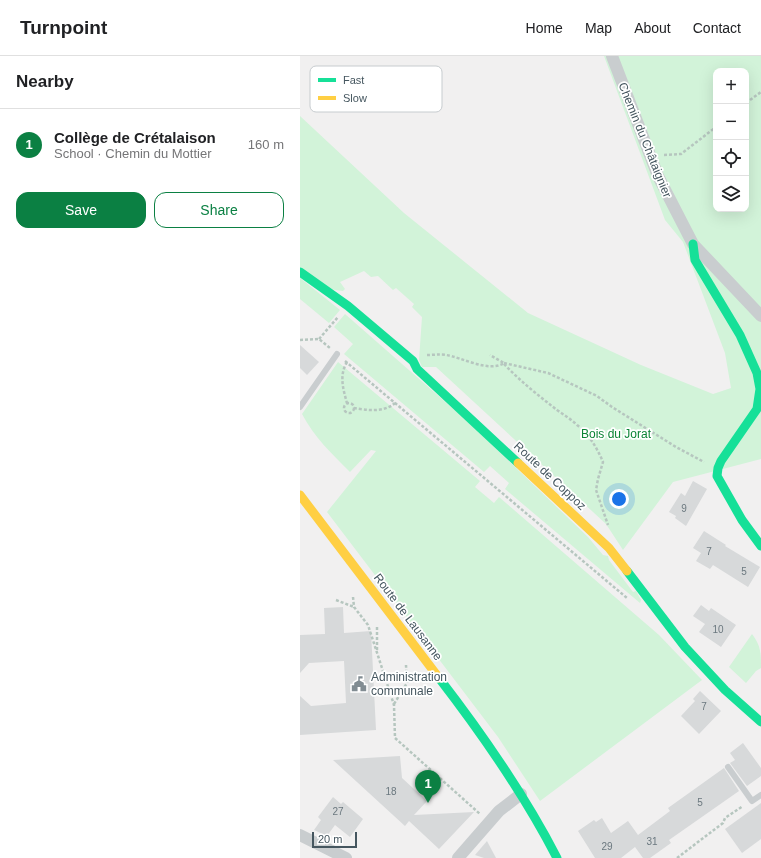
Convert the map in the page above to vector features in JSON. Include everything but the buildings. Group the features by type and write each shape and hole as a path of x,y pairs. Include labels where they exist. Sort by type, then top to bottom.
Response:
{"street":[{"name":"Chemin du Châtaignier","path":"612,56 658,176 693,244 761,316"},
{"name":"Chemin du Châtaignier","path":"693,244 694,260 740,335 757,373 760,389 757,409 717,472"},
{"name":"Route de Coppoz","path":"300,272 348,306 410,358 417,369 609,548 643,590 685,647 725,690 759,720"},
{"path":"717,472 742,520 761,546"},
{"name":"Route de Lausanne","path":"300,495 476,727 521,794 557,858"},
{"path":"458,858 500,811 521,794"},
{"path":"300,835 343,857"}],"lane":[{"path":"300,407 337,354"},
{"path":"728,767 752,801 761,795"}],"path":[{"path":"749,101 761,92"},
{"path":"650,156 680,154 713,129"},
{"path":"319,339 340,314"},
{"path":"300,340 319,339 633,603"},
{"path":"423,355 446,355 476,364 492,366 502,365 504,363"},
{"path":"490,355 504,363 548,373 597,396 676,447 714,468 717,472"},
{"path":"347,362 343,368 342,380 347,403 344,406 345,411 350,412 354,408"},
{"path":"504,363 541,398 578,425 591,439 603,462 596,490 609,527"},
{"path":"347,403 352,404 354,408 380,410 395,403"},
{"path":"353,597 354,607"},
{"path":"336,600 354,607 368,625 394,705 395,738 478,811"},
{"path":"376,627 377,652"},
{"path":"394,705 407,682 406,665"},
{"path":"677,858 723,823 725,818 752,801"}],"green space":[{"name":"Bois du Jorat","path":"604,56 761,56 761,459 673,482 623,550 606,524 436,367 422,367 419,360 422,317 412,307 414,304 396,288 393,290 378,276 371,277 364,271 340,282 345,289 343,291 321,288 300,272 300,116 404,213 528,313 641,365 713,394 731,388 725,353 683,242 665,220"},
{"path":"300,278 340,310 329,323 300,299"},
{"path":"345,314 466,420 588,537 603,555 608,556 609,560 633,592 636,591 641,600 640,603 505,489 509,483 490,466 484,472 344,354 353,344 334,327"},
{"path":"338,362 480,481 475,487 494,503 499,497 659,635 702,680 540,801 498,737 327,512 376,451 371,450 350,472 318,438 302,414"},
{"path":"752,634 760,650 761,668 756,671 746,683 729,667"}],"traffic: fast":[{"path":"693,244 695,260 740,335 757,373 760,389 757,409 721,461 717,476 742,520 761,546"},
{"path":"300,272 348,306 413,361 417,369 518,463"},
{"path":"627,571 685,647 725,690 761,722"},
{"path":"439,678 502,765 531,811 557,858"}],"traffic: slow":[{"path":"518,463 609,548 627,571"},
{"path":"300,495 439,678"}],"place":[{"name":"Administration communale","path":"359,684"},
{"name":"Collège de Crétalaison","path":"428,803"}]}
